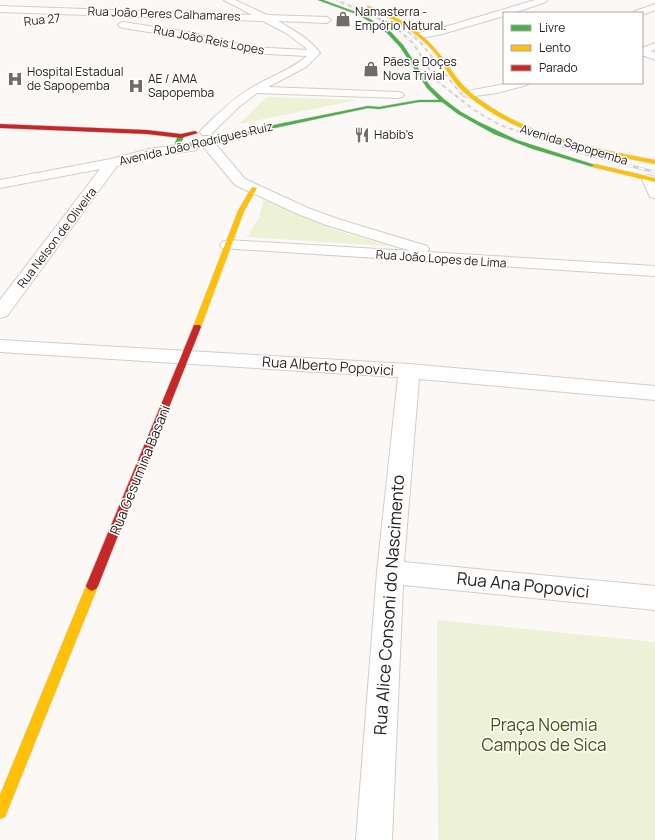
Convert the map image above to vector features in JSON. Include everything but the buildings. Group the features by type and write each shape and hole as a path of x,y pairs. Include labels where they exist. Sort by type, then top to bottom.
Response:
{"main road":[{"name":"Avenida Sapopemba","path":"320,0 370,21 389,33 395,38 422,82 434,93 444,97 462,114 495,132 541,150 612,171 652,180"},
{"name":"Avenida Sapopemba","path":"362,4 391,16 406,24 421,35 437,52 453,79 468,97 501,115 544,134 595,149 655,162"},
{"name":"Avenida João Rodrigues Ruiz","path":"368,107 371,103 398,95 434,93"},
{"name":"Avenida João Rodrigues Ruiz","path":"191,147 207,138 254,131 368,107 379,108 444,97"},
{"path":"0,126 147,132 207,138 254,131"},
{"path":"181,136 178,143 181,146 191,147"},
{"name":"Rua Gesumina Basani","path":"0,812 186,356 241,211 254,188"}],"street":[{"path":"228,0 266,17 314,49 316,53 311,59 298,67 255,90 207,138 240,182 303,211 332,222 416,248 473,261"},
{"path":"508,12 543,0"},
{"path":"641,12 655,7"},
{"name":"Rua João Peres Calhamares","path":"0,9 86,14 266,17 327,20"},
{"name":"Rua 27","path":"38,20 86,14"},
{"name":"Rua João Reis Lopes","path":"86,14 107,22 188,35 251,50 316,53"},
{"path":"421,35 438,32 503,14"},
{"path":"655,46 645,50 644,52 655,57"},
{"path":"468,97 519,84"},
{"path":"255,90 398,95"},
{"path":"149,153 181,136"},
{"name":"Avenida João Rodrigues Ruiz","path":"0,184 112,163 149,153 191,147"},
{"name":"Rua Nelson de Oliveira","path":"0,312 112,163"},
{"path":"652,180 655,194"},
{"name":"Rua João Lopes de Lima","path":"228,246 655,272"},
{"name":"Rua Alberto Popovici","path":"0,346 186,356 409,371 655,393"},
{"name":"Rua Alice Consoni do Nascimento","path":"374,840 390,572 409,371"},
{"name":"Rua Ana Popovici","path":"390,572 655,598"}],"green space":[{"path":"267,97 357,100 239,124"},
{"path":"263,199 338,231 389,246 247,237 260,216"},
{"name":"Praça Noemia Campos de Sica","path":"437,620 655,642 655,840 438,840"}],"railway":[{"path":"337,0 393,25 413,43 436,80 474,110 500,125 587,155 607,160"},
{"path":"405,29 421,43 461,94"},
{"path":"607,160 655,172"}],"traffic: fast":[{"path":"320,0 360,14 379,24 395,38 435,94 460,113 496,133 516,141 595,166"},
{"path":"181,136 178,143 181,146 209,144 269,128 368,107 379,108 419,101 442,101"}],"traffic: slow":[{"path":"368,7 398,20 425,39 464,90 489,108 511,121 533,131 581,146 655,162"},
{"path":"595,166 655,180"},
{"path":"197,327 241,211 254,188"},
{"path":"0,812 92,586"}],"traffic: jam":[{"path":"0,126 147,132 181,136 195,133"},
{"path":"92,586 197,327"}],"place":[{"name":"Namasterra - Empório Natural.","path":"343,19"},
{"name":"Pães e Doçes Nova Trivial","path":"371,69"},
{"name":"Hospital Estadual de Sapopemba","path":"15,79"},
{"name":"AE / AMA Sapopemba","path":"136,86"},
{"name":"Habib's","path":"362,135"}]}
